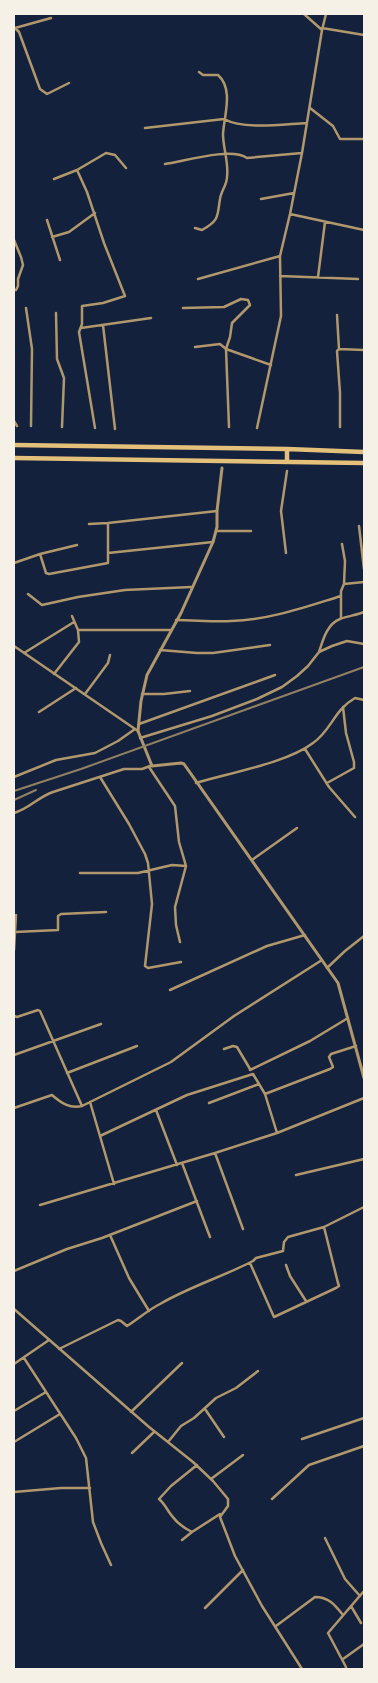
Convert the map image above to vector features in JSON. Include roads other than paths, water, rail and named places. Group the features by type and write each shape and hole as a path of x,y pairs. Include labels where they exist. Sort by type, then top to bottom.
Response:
{"highway":[{"path":"14,445 364,452"},
{"path":"287,449 287,462"},
{"path":"14,458 364,463"}],"street":[{"path":"304,14 322,29 364,35"},
{"path":"257,428 281,316 280,256 302,153 326,14"},
{"path":"14,28 51,18"},
{"path":"14,28 19,32 43,93 47,94 69,83"},
{"path":"195,228 202,230 209,226 219,212 220,196 227,177 223,133 226,120 226,90 218,75 203,75 199,72"},
{"path":"309,108 333,126 340,140 364,139"},
{"path":"144,128 224,119 230,122 262,126 307,123"},
{"path":"54,179 77,170 110,153 115,155 126,168"},
{"path":"165,164 225,154 239,154 247,158 302,153"},
{"path":"77,170 95,213 125,296 103,304 82,306 80,332 95,428"},
{"path":"261,199 294,192"},
{"path":"52,237 69,232 95,213"},
{"path":"290,214 364,230"},
{"path":"47,220 60,260"},
{"path":"318,277 325,222"},
{"path":"14,240 23,265 18,279 18,286 14,290"},
{"path":"198,279 280,256"},
{"path":"280,276 358,279"},
{"path":"183,308 224,308 241,299 250,301 248,308 232,323 226,349 229,427"},
{"path":"26,308 32,349 31,426"},
{"path":"56,313 57,359 64,378 62,427"},
{"path":"337,315 340,427"},
{"path":"81,328 151,318"},
{"path":"103,325 115,428"},
{"path":"195,347 220,344 226,349 271,365"},
{"path":"339,349 364,350"},
{"path":"14,421 17,426"},
{"path":"14,777 56,760 95,753 136,730 139,724 146,675 176,620 213,542 216,531 222,468"},
{"path":"286,553 281,511 287,471"},
{"path":"89,524 217,511"},
{"path":"40,554 48,574 108,563 108,523"},
{"path":"360,526 363,540 364,569"},
{"path":"216,531 251,531"},
{"path":"108,553 213,542"},
{"path":"341,618 341,596 344,584 345,561 342,544"},
{"path":"14,563 40,554 78,545"},
{"path":"344,584 364,582"},
{"path":"28,594 42,605 125,590 192,587"},
{"path":"176,620 233,621 264,617 290,612 341,596"},
{"path":"140,738 212,716 257,699 282,687 297,676 319,652 330,627 341,618 364,612"},
{"path":"54,674 79,642 78,630 72,616"},
{"path":"24,653 74,622"},
{"path":"78,630 170,630"},
{"path":"319,652 348,640 364,644"},
{"path":"160,650 197,654 270,645"},
{"path":"14,646 136,730 151,766 175,806 179,842 186,866 175,908 180,942"},
{"path":"85,694 108,662 110,655"},
{"path":"139,724 275,675"},
{"path":"39,712 76,688"},
{"path":"142,694 164,694 190,690"},
{"path":"196,782 283,758 305,748 316,741 343,706 354,698 364,700"},
{"path":"327,783 354,768 346,733 343,706"},
{"path":"305,748 327,783 355,817"},
{"path":"14,813 27,808 44,795 124,769 142,769 151,766 181,763 252,860 338,984 364,1078"},
{"path":"100,777 145,854 149,871 152,904 145,966 148,968 180,962"},
{"path":"252,860 297,828"},
{"path":"80,873 138,873 172,865 186,866"},
{"path":"15,932 58,930 58,916 60,914 106,912"},
{"path":"14,950 16,915"},
{"path":"170,990 267,946 305,935"},
{"path":"327,968 364,936"},
{"path":"14,1108 52,1096 62,1104 82,1106 171,1062 234,1016 322,960"},
{"path":"14,1016 17,1017 40,1011 82,1106"},
{"path":"250,1070 316,1037 348,1018"},
{"path":"14,1055 101,1024"},
{"path":"67,1072 137,1046"},
{"path":"224,1049 233,1046 237,1047 265,1094 277,1133"},
{"path":"265,1094 330,1069 333,1067 330,1054 356,1046"},
{"path":"100,1136 188,1095 253,1074"},
{"path":"209,1103 259,1084"},
{"path":"40,1204 114,1184 277,1133 364,1098"},
{"path":"90,1102 114,1184"},
{"path":"156,1110 177,1165"},
{"path":"215,1153 243,1229"},
{"path":"296,1175 364,1159"},
{"path":"182,1163 210,1237"},
{"path":"14,1271 67,1249 110,1235 197,1201"},
{"path":"59,1349 118,1320 127,1326 148,1311 187,1290 250,1263 256,1258 283,1251 284,1242 288,1237 324,1227 364,1207"},
{"path":"250,1263 274,1317 339,1286 324,1227"},
{"path":"110,1235 129,1278 148,1311"},
{"path":"286,1265 290,1276 306,1301"},
{"path":"14,1311 154,1432 197,1465 228,1499 228,1506 222,1514 182,1540"},
{"path":"14,1364 49,1340"},
{"path":"24,1358 76,1438 86,1458 94,1522 101,1544 111,1565"},
{"path":"131,1412 182,1363"},
{"path":"168,1442 181,1426 194,1418 216,1398 236,1388 258,1371"},
{"path":"14,1410 46,1392"},
{"path":"205,1409 224,1438"},
{"path":"14,1442 60,1414"},
{"path":"302,1439 364,1418"},
{"path":"132,1453 154,1432"},
{"path":"272,1499 309,1465 364,1446"},
{"path":"211,1479 243,1455"},
{"path":"192,1532 172,1517 164,1503 159,1499 170,1486 197,1465"},
{"path":"14,1492 61,1488 90,1488"},
{"path":"222,1514 221,1522 234,1556 301,1669"},
{"path":"325,1538 345,1579 360,1596"},
{"path":"205,1608 243,1570"},
{"path":"346,1669 328,1633 364,1591"},
{"path":"276,1626 315,1597 328,1600 343,1615"},
{"path":"351,1606 361,1623"},
{"path":"342,1659 364,1644"}],"railway":[{"path":"14,791 81,769 364,667"},
{"path":"14,800 36,790"}]}
